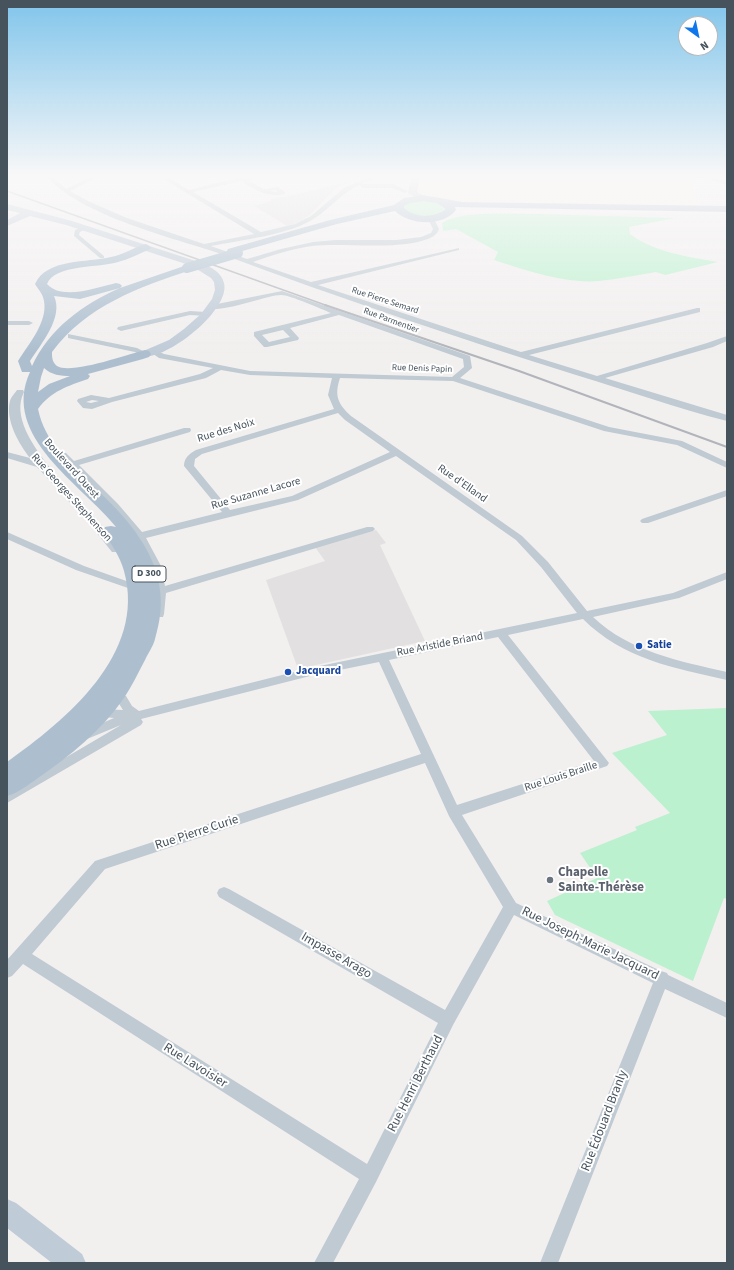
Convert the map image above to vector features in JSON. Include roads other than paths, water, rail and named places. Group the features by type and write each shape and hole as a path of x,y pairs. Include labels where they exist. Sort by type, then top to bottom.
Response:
{"main road":[{"path":"263,237 274,234"},
{"name":"Boulevard Ouest","path":"238,255 263,237 276,234"},
{"name":"Boulevard Ouest","path":"96,717 99,694 124,654 130,639 135,617 137,594 133,566 122,544 107,526 48,465 35,448 22,423 27,370 38,348 50,333 64,321 95,300 121,287 155,273 238,255 304,234"},
{"path":"27,370 24,361 47,322 52,310 50,299 41,284 43,280 54,271 81,264 115,260 146,247"},
{"name":"Boulevard Ouest","path":"7,788 73,740 96,717 125,681 147,638 151,621 151,587 149,574 140,550 128,532 112,513 54,454 42,438 34,421 32,408 26,391 46,351 67,326 90,309 107,299 185,266"},
{"path":"43,288 59,294 77,296 100,291 155,273"},
{"path":"46,351 47,363 63,372 86,371 127,360"},
{"path":"32,408 41,394 53,387 149,353"},
{"name":"Boulevard Ouest","path":"7,773 29,757 96,717"}],"street":[{"path":"76,234 102,256"},
{"path":"104,234 195,264 212,273 219,282 219,294 209,310 196,325 181,337 149,353"},
{"name":"Rue Pierre Semard","path":"166,234 202,246 238,255 309,286 385,312 727,418"},
{"path":"258,234 263,237"},
{"path":"202,246 263,237 271,234"},
{"path":"408,241 424,234"},
{"path":"238,255 336,242 408,241 425,238 432,234"},
{"path":"309,286 457,249"},
{"name":"Rue Parmentier","path":"209,310 282,293 467,358 468,368 454,379"},
{"path":"121,329 209,310"},
{"path":"521,354 697,310"},
{"path":"285,327 339,313"},
{"path":"7,323 29,323"},
{"name":"Rue Denis Papin","path":"71,336 219,368 250,373 336,377 454,379 607,429 679,443 727,465"},
{"path":"597,378 710,345 727,338"},
{"path":"109,400 204,376 219,368"},
{"name":"Rue d'Elland","path":"336,377 331,390 331,396 339,410 362,430 519,538 530,548 584,615 598,629 609,637 633,650 656,658 727,676"},
{"name":"Rue Georges Stephenson","path":"26,391 14,400 15,422 19,435 41,466 93,520 115,547 124,566 128,585 129,602 124,654"},
{"name":"Rue des Noix","path":"228,515 189,466 189,460 192,457 199,452 339,410"},
{"path":"72,464 188,430"},
{"name":"Rue Suzanne Lacore","path":"141,536 156,531 295,498 395,452"},
{"path":"54,454 63,454 120,511 141,536 157,571 161,591 160,609 152,641 136,677 122,700 96,717 102,737 97,744"},
{"path":"7,455 24,459 41,466"},
{"path":"645,521 727,493"},
{"path":"161,591 370,529"},
{"path":"7,535 80,568 128,585"},
{"name":"Rue Aristide Briand","path":"96,717 143,713 382,656 501,633 675,596 727,575"},
{"name":"Rue Louis Braille","path":"454,812 603,762 501,633"},
{"name":"Rue Joseph-Marie Jacquard","path":"382,656 454,812 511,907 662,978 727,1011"},
{"path":"122,700 128,709 143,713"},
{"name":"Rue Aristide Briand","path":"7,798 141,719 143,713"},
{"name":"Rue Pierre Curie","path":"7,971 100,865 428,757"},
{"name":"Impasse Arago","path":"224,893 448,1020"},
{"name":"Rue Henri Berthaud","path":"323,1263 370,1176 448,1020 511,907"},
{"name":"Rue Lavoisier","path":"21,955 370,1176"},
{"name":"Rue Édouard Branly","path":"549,1263 662,978"},
{"path":"7,1212 73,1263"}],"railway":[{"path":"128,234 328,306"},
{"path":"325,305 519,371 727,447"}],"place":[{"name":"Satie","path":"639,646"},
{"name":"Jacquard","path":"288,672"},
{"name":"Chapelle Sainte-Thérèse","path":"550,880"}]}
